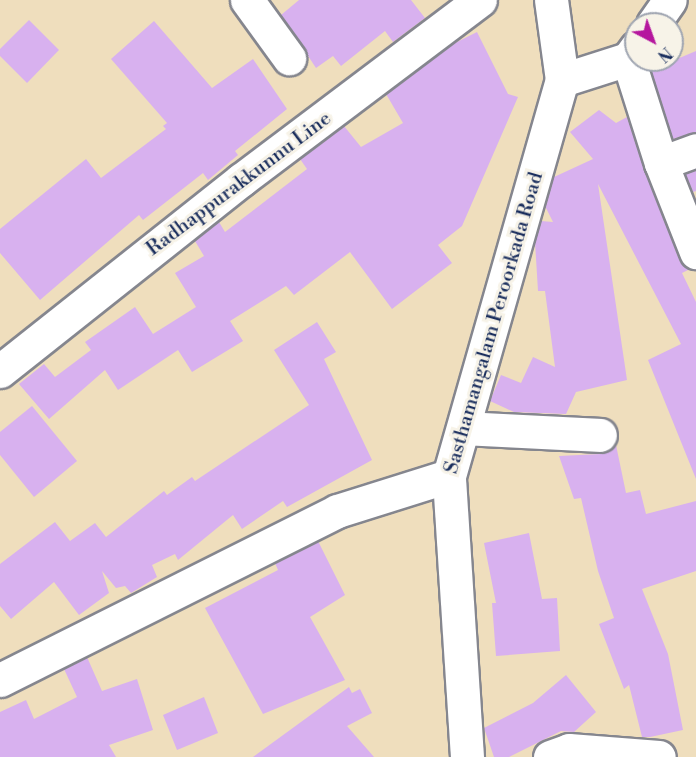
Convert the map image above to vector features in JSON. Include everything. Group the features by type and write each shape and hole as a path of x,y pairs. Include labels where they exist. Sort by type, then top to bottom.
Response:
{"street":[{"path":"247,0 289,58"},
{"name":"Radhappurakkunnu Line","path":"0,371 241,180 480,0"},
{"name":"Sasthamangalam Peroorkada Road","path":"467,757 449,476 562,80 551,0"},
{"path":"562,80 624,56"},
{"path":"637,72 662,163 696,252"},
{"path":"662,163 696,150"},
{"path":"464,428 600,435"},
{"path":"0,680 337,511 449,476"},
{"path":"550,757 569,750 659,757"}],"building":[{"path":"299,0 411,0 425,18 393,42 385,31 341,66 333,56 316,68 281,15"},
{"path":"29,20 59,50 27,83 0,56 0,49"},
{"path":"154,21 212,88 253,59 287,109 235,151 238,155 208,180 203,173 143,220 139,215 40,300 0,253 0,229 86,159 101,178 166,129 163,126 167,123 111,59"},
{"path":"477,32 508,94 518,97 462,226 438,245 452,263 392,309 350,252 294,295 286,286 230,321 243,341 192,372 178,350 118,390 105,370 49,419 19,384 44,364 55,377 91,350 85,342 135,307 153,334 196,307 175,273 204,256 195,241 219,222 225,232 307,169 300,159 344,126 361,147 403,123 386,94 453,44"},
{"path":"696,51 696,132 673,139 652,72 684,72 684,56"},
{"path":"599,110 616,123 627,117 679,259 690,269 682,273 696,302 696,479 648,360 681,344 598,184 627,380 576,392 566,414 514,412 490,401 501,375 521,383 533,357 555,367 545,291 538,291 535,242 541,221 553,222 545,206 554,177 593,159 570,132"},
{"path":"696,170 696,191 693,192 685,174"},
{"path":"317,322 336,352 324,359 372,460 287,507 283,501 242,529 233,515 178,560 175,554 152,565 157,577 131,593 125,586 116,588 102,571 109,593 79,615 54,582 11,619 0,606 0,564 55,522 70,541 95,523 106,537 164,491 167,495 192,477 195,481 309,405 274,350"},
{"path":"32,406 77,461 34,497 0,455 0,432"},
{"path":"616,445 626,493 640,490 646,514 696,501 696,571 642,589 668,654 683,730 650,737 642,737 629,685 624,689 599,624 614,618 598,571 581,498 574,499 559,456 600,454"},
{"path":"529,533 542,599 557,598 560,651 496,656 492,603 496,603 484,543"},
{"path":"318,541 345,595 310,617 345,680 263,714 205,608 278,570 275,563"},
{"path":"87,657 102,691 137,679 153,730 109,745 116,757 0,757 0,712 26,700 34,719 77,697 64,669"},
{"path":"566,675 596,712 574,732 561,731 509,757 494,757 484,728 533,703"},
{"path":"349,687 352,693 360,689 372,713 347,726 374,757 253,757"},
{"path":"204,697 218,733 177,750 163,715"}]}
